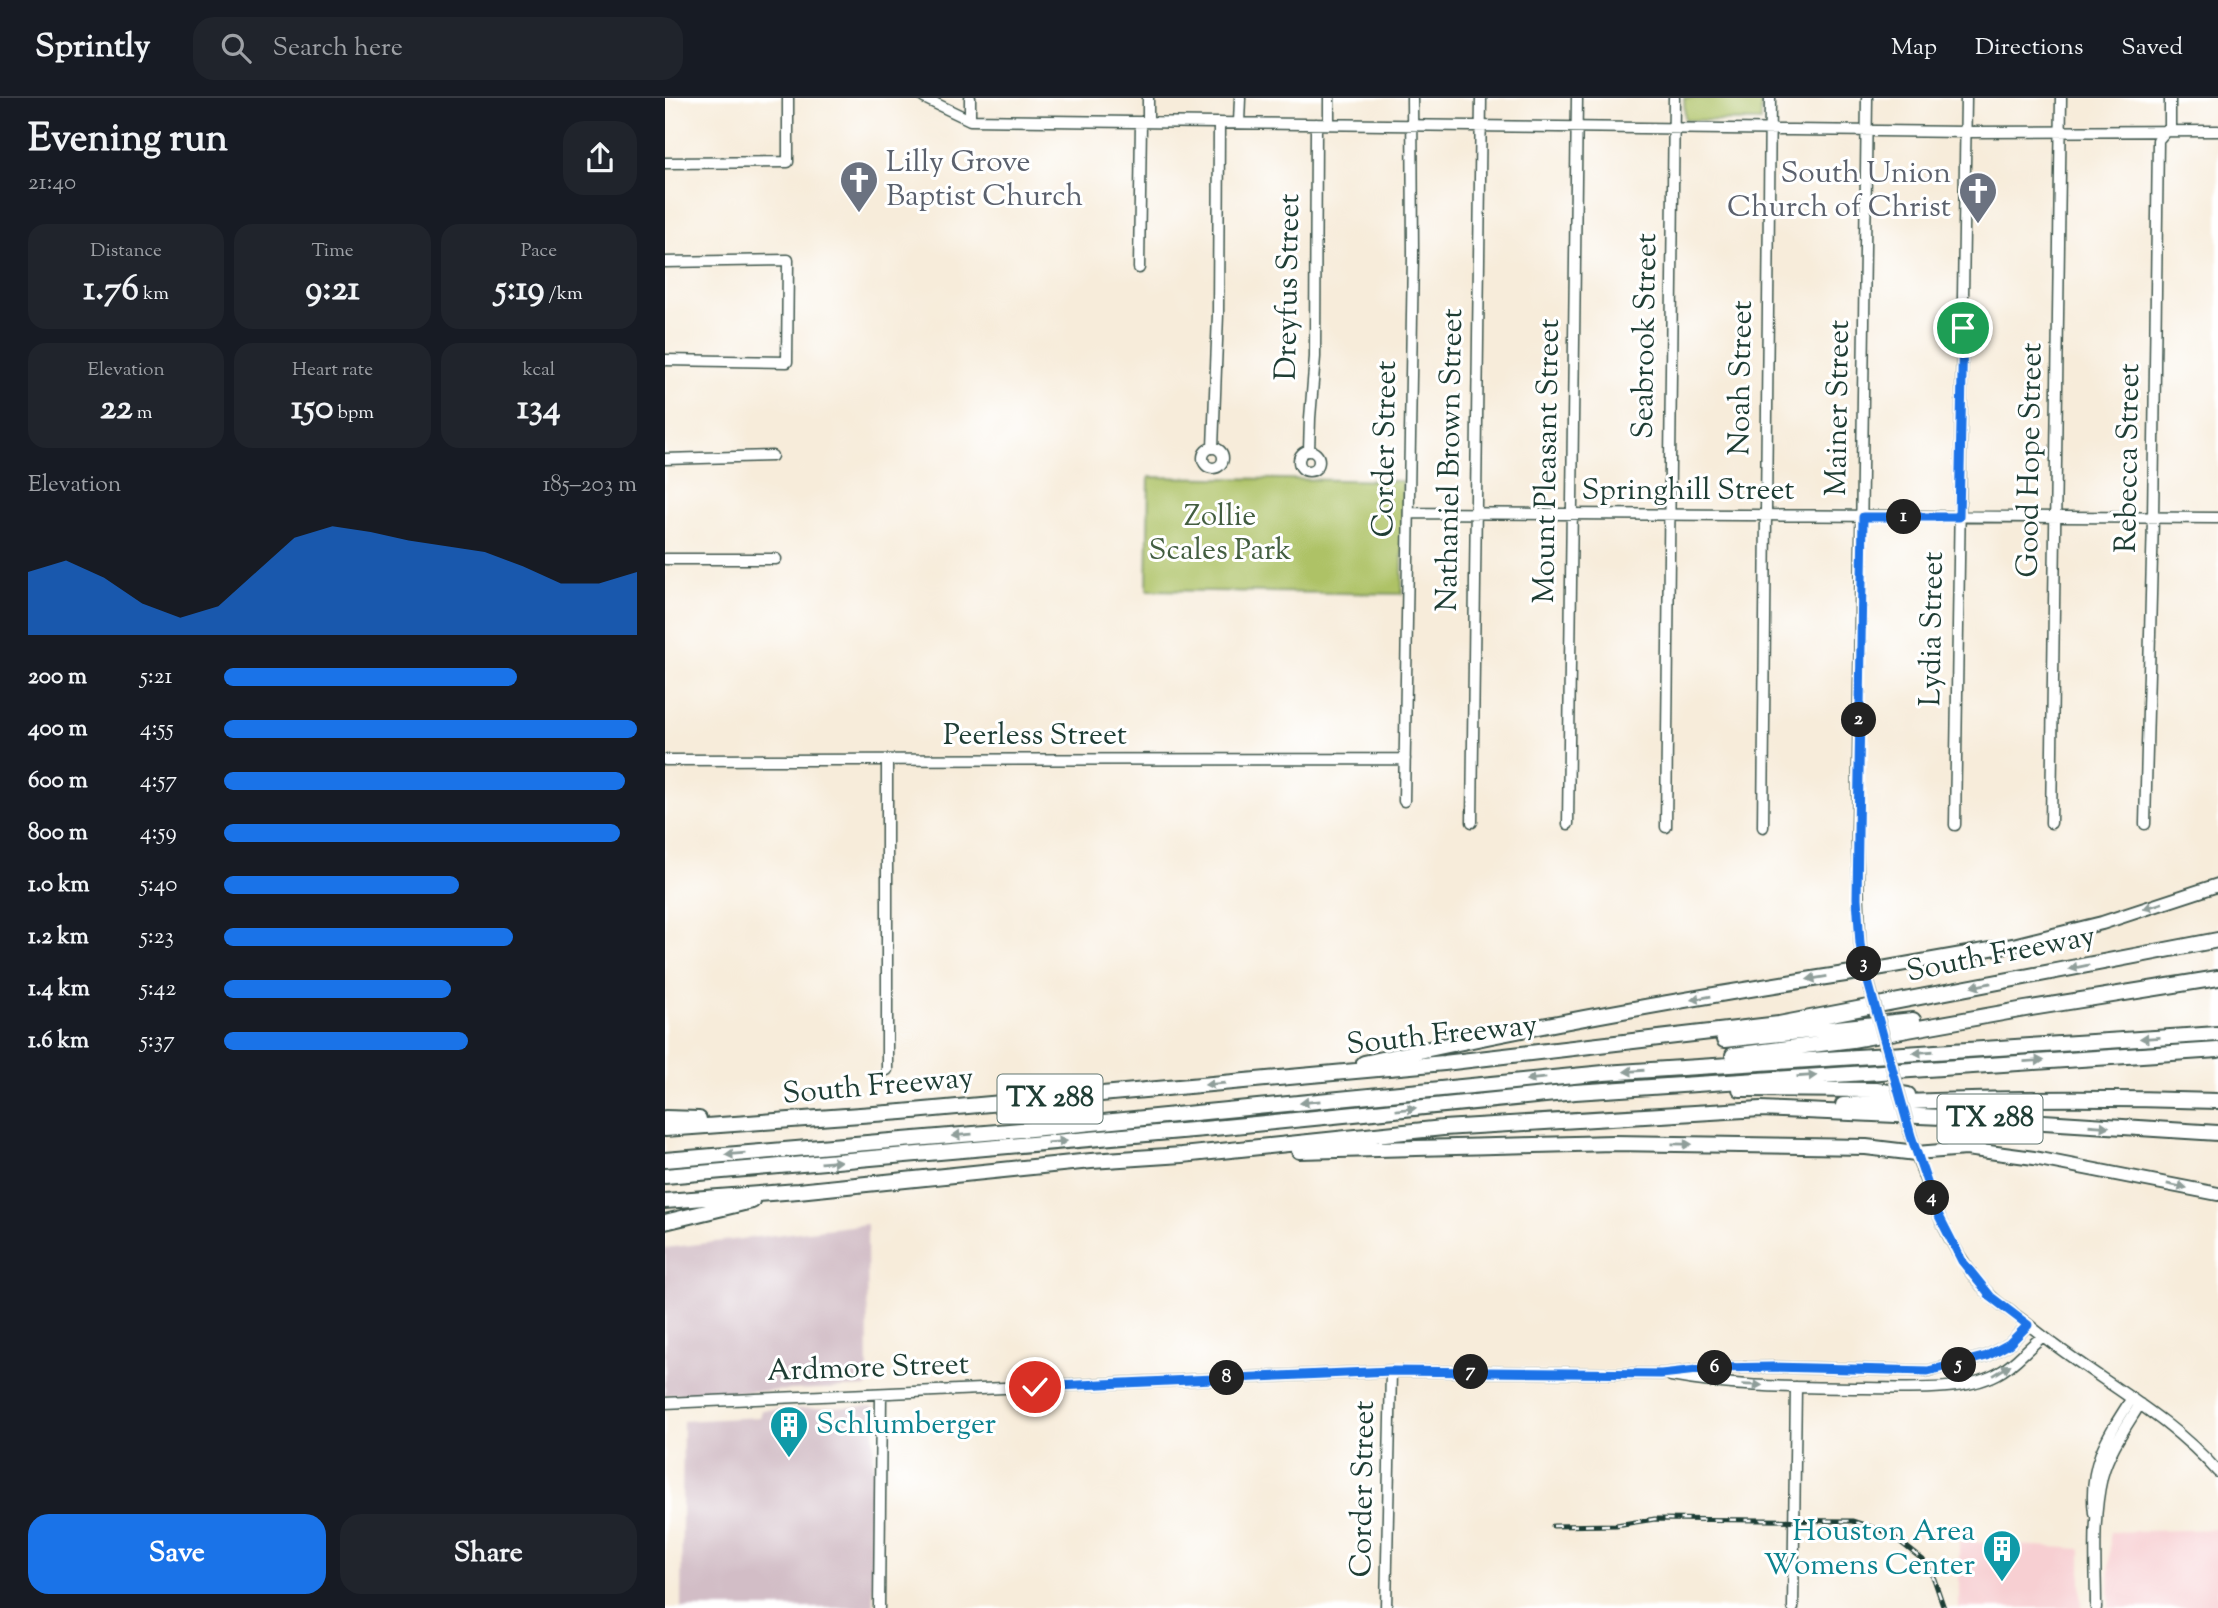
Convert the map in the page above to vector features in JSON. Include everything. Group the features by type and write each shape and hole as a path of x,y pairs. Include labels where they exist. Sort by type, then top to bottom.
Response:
{"highway":[{"name":"South Freeway","path":"665,1129 1308,1076 1779,1024 2218,940"},
{"path":"1308,1076 1465,1041 1765,986 1867,977"},
{"path":"1695,1066 1730,1055 1851,1040 2218,978"},
{"path":"1591,1046 1689,1043 2025,1009"},
{"path":"665,1160 1034,1128 1604,1073 2218,1034"},
{"path":"665,1176 1204,1129 1575,1092 2218,1050"},
{"path":"1575,1092 1601,1097 1710,1089 1845,1089 1876,1090 1944,1100"},
{"path":"1761,1109 1944,1100 2109,1097 2218,1101"},
{"name":"TX 288","path":"665,1201 798,1191 1443,1128 1761,1109 2011,1120 2218,1133"},
{"path":"665,1118 792,1120"},
{"path":"1182,1154 1587,1143 1866,1147 1916,1153"},
{"path":"665,1222 798,1191"}],"main road":[{"path":"1867,977 2102,923 2218,886"},
{"path":"1916,1153 1966,1149 2034,1158 2218,1195"}],"street":[{"path":"665,163 788,162 788,98"},
{"path":"924,98 970,120 1966,132 2218,131"},
{"path":"970,98 970,120"},
{"path":"1139,268 1148,98"},
{"path":"1239,123 1240,98"},
{"path":"1329,98 1329,124"},
{"name":"Corder Street","path":"1403,801 1409,513 1412,98"},
{"name":"Nathaniel Brown Street","path":"1472,822 1481,98"},
{"name":"Mount Pleasant Street","path":"1568,824 1577,98"},
{"name":"Seabrook Street","path":"1667,827 1674,98"},
{"name":"Noah Street","path":"1763,827 1770,98"},
{"name":"Mainer Street","path":"1867,98 1857,898 1860,944 1867,977 1916,1153 1938,1214 1962,1261 1991,1297 2042,1337 2169,1426 2218,1472"},
{"name":"Lydia Street","path":"1955,825 1966,98"},
{"name":"Good Hope Street","path":"2051,822 2061,98"},
{"name":"Rebecca Street","path":"2145,824 2153,519 2158,140 2170,126 2170,98"},
{"path":"1213,448 1218,314 1219,123"},
{"name":"Dreyfus Street","path":"1310,451 1315,357 1316,124"},
{"path":"665,262 788,260 787,362 665,360"},
{"path":"665,458 772,456"},
{"name":"Springhill Street","path":"1409,513 2218,518"},
{"path":"665,559 776,559"},
{"name":"Peerless Street","path":"665,760 1405,759"},
{"path":"887,760 887,1070"},
{"name":"Ardmore Street","path":"665,1403 1391,1371 1661,1374 1715,1368 1773,1367 1931,1370 1987,1356 2009,1344 2028,1325"},
{"name":"Ardmore Street","path":"1661,1374 1711,1384 1796,1387 1931,1387 1969,1384 1996,1375 2021,1358 2042,1337"},
{"path":"1931,1370 1931,1387"},
{"name":"Corder Street","path":"1386,1608 1391,1371"},
{"path":"1793,1608 1796,1387"},
{"path":"879,1608 881,1394"},
{"path":"2096,1608 2096,1531 2091,1492 2101,1448 2136,1401"}],"shaded area":[{"path":"867,1224 868,1387 665,1395 665,1248"},
{"path":"874,1406 873,1608 681,1608 683,1421 760,1417 761,1410"},
{"path":"2218,1529 2218,1608 2109,1608 2110,1532"},
{"path":"1959,1541 2081,1549 2081,1608 1959,1608"}],"green space":[{"path":"1684,98 1761,98 1761,121 1685,120"},
{"name":"Zollie Scales Park","path":"1149,477 1403,481 1402,594 1147,590"}],"railway":[{"path":"1553,1526 1616,1525 1655,1519 1852,1521 1889,1533 1923,1560 1934,1579 1944,1608"}],"place":[{"name":"Lilly Grove Baptist Church","path":"859,214"},
{"name":"South Union Church of Christ","path":"1978,225"},
{"name":"Schlumberger","path":"789,1459"},
{"name":"Houston Area Womens Center","path":"2002,1583"}],"route":[{"path":"1035,1387 1391,1371 1661,1374 1715,1368 1773,1367 1928,1371 1987,1356 2009,1344 2028,1325 1991,1297 1962,1261 1927,1187 1865,971 1857,898 1863,517 1959,517 1963,328"}]}
